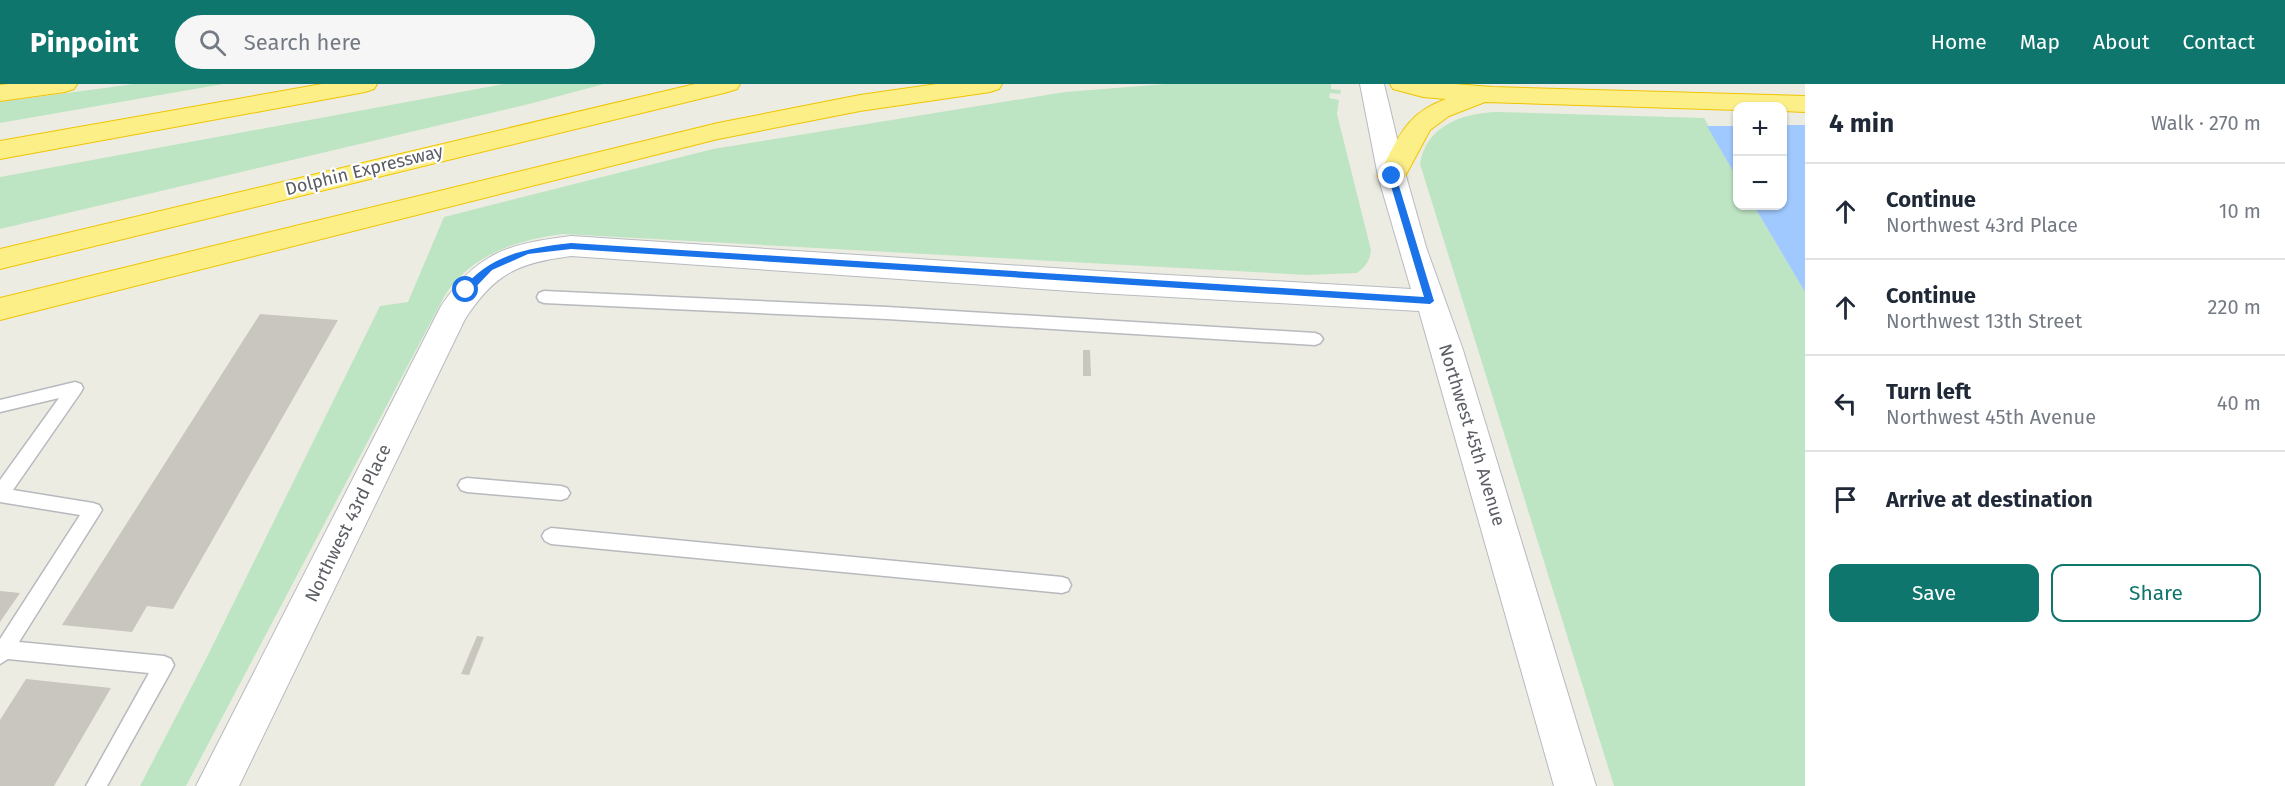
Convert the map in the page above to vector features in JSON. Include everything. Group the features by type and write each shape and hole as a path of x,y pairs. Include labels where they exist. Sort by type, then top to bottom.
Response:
{"highway":[{"path":"0,93 65,84"},
{"path":"0,150 365,84"},
{"name":"Dolphin Expressway","path":"0,259 728,84"},
{"path":"0,309 718,131 860,103 990,84"},
{"path":"1402,84 1423,89 1492,95 1805,104"},
{"path":"1392,176 1407,149 1408,141 1427,118 1455,103 1492,95"}],"street":[{"name":"Northwest 45th Avenue","path":"1372,84 1392,176 1447,350 1575,786"},
{"name":"Northwest 43rd Place","path":"217,786 452,314 466,290 489,268 526,251 571,246 1430,301"}],"lane":[{"path":"544,297 887,313 1315,339"},
{"path":"0,406 75,388 0,495 93,510 2,653 164,665 96,786"},
{"path":"468,485 561,493"},
{"path":"551,536 1062,585"}],"green space":[{"path":"134,84 223,84 0,123 0,102"},
{"path":"504,84 604,84 533,103 0,229 0,177"},
{"path":"1166,84 1331,84 1331,89 1341,90 1340,94 1330,93 1329,98 1339,100 1337,114 1371,250 1365,266 1357,273 1307,275 563,234 529,240 497,251 468,269 445,295 186,786 140,786 207,657 380,306 408,302 444,217 713,149 1065,92"},
{"path":"1484,113 1704,118 1733,171 1733,210 1756,210 1805,292 1805,786 1614,786 1420,164 1430,140 1438,131 1459,119"}],"water":[{"path":"1787,125 1805,125 1805,292 1756,210 1787,210"},
{"path":"1707,126 1733,126 1733,171"}],"building":[{"path":"260,314 338,320 173,609 147,606 132,632 62,625"},
{"path":"1083,350 1090,350 1091,376 1083,376"},
{"path":"0,591 20,593 0,622"},
{"path":"477,636 484,637 469,675 461,674"},
{"path":"26,679 111,688 54,786 0,786 0,720"}],"route":[{"path":"466,290 489,268 526,251 571,246 1099,282 1430,301 1392,176"}]}
